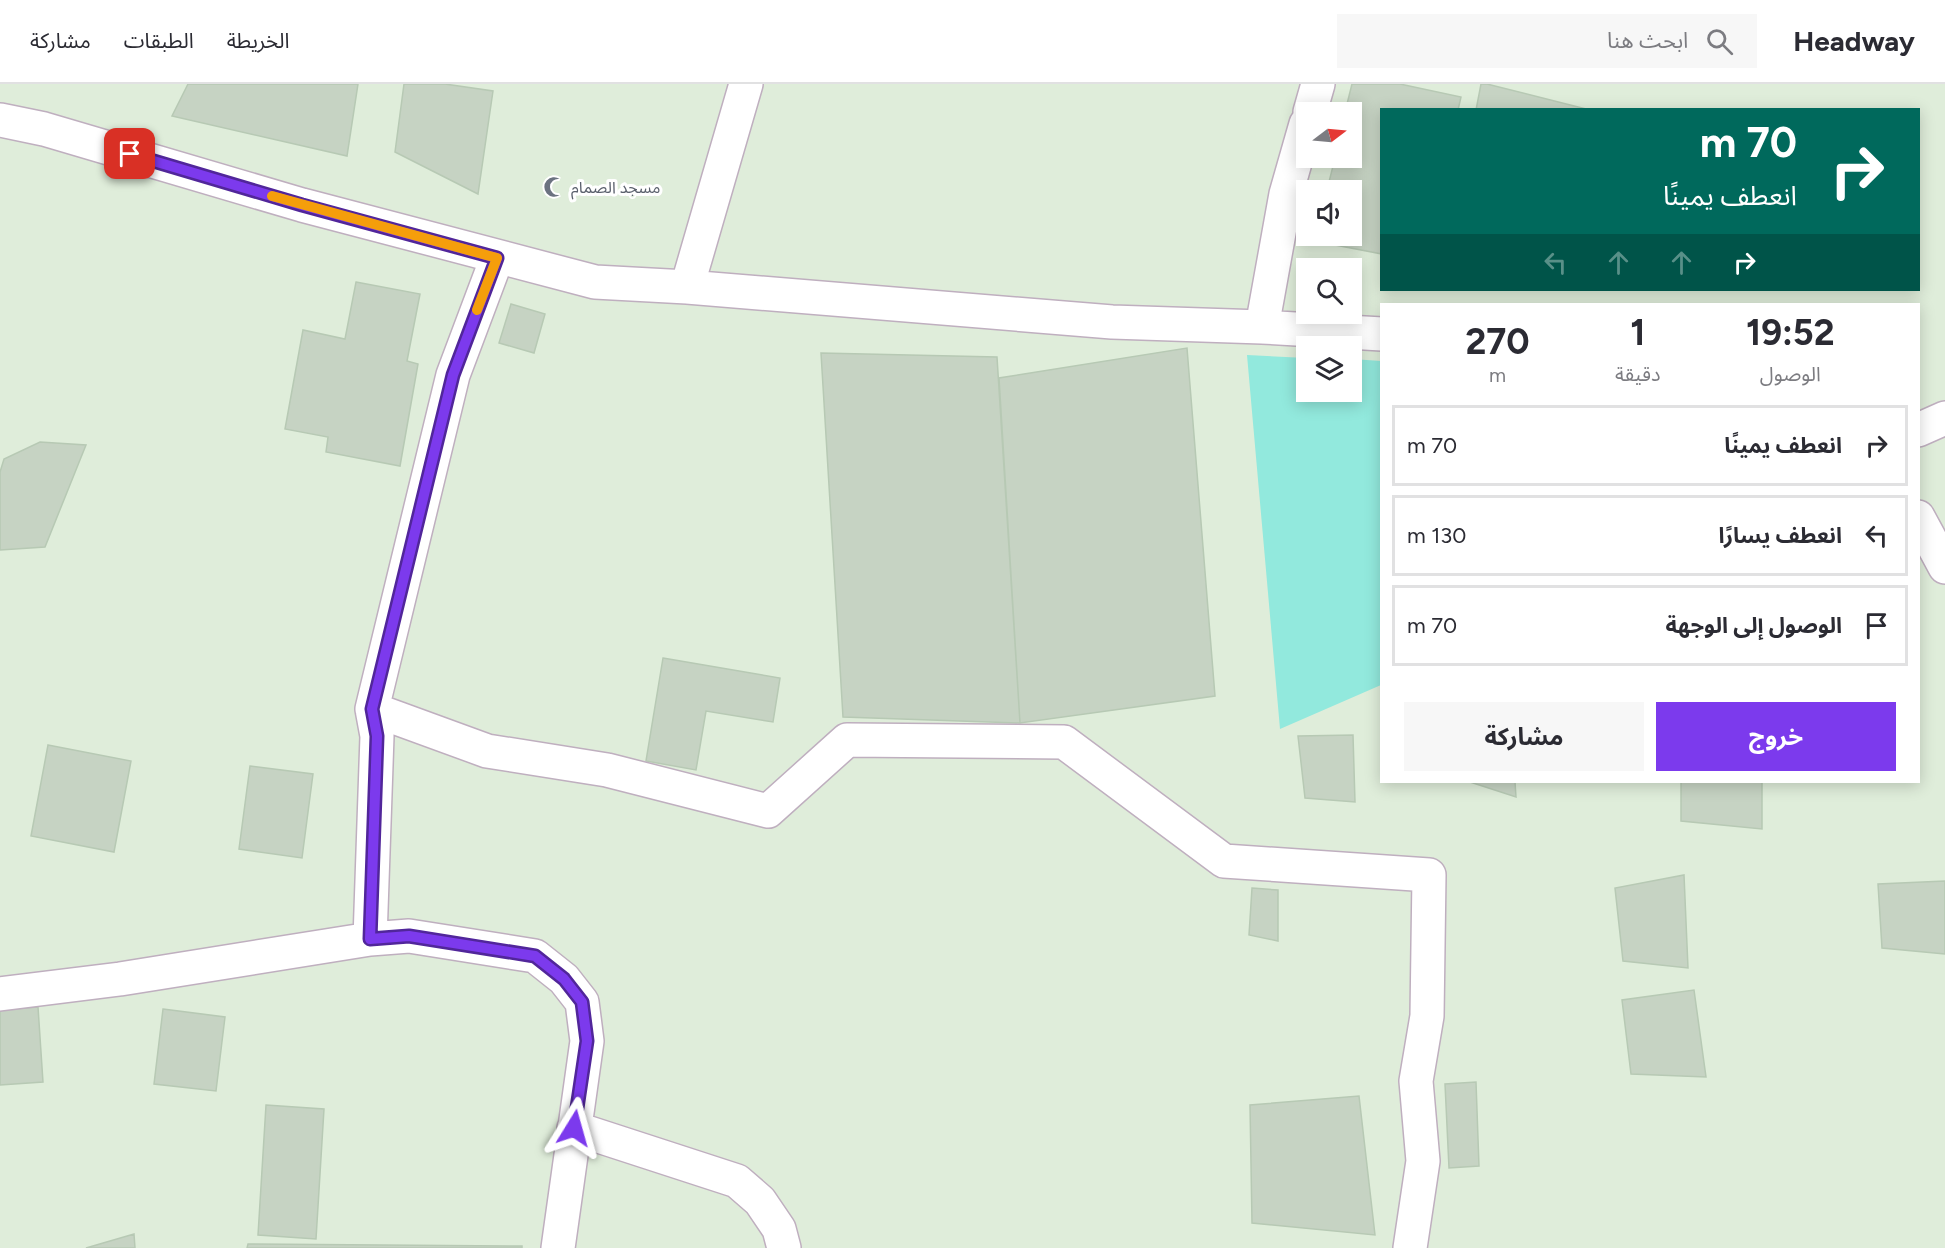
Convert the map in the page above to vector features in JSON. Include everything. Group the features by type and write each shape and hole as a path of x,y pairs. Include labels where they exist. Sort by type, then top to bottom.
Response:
{"street":[{"path":"687,287 746,84"},
{"path":"1313,102 1318,84"},
{"path":"0,120 44,129 302,205 595,282 687,287 1112,322 1380,334"},
{"path":"1262,327 1286,194 1296,158"},
{"path":"370,939 377,736 372,709 453,375 497,258"},
{"path":"1920,429 1945,418"},
{"path":"1920,521 1945,567"},
{"path":"372,709 488,751 607,770 768,811 847,740 1064,742 1224,861 1429,875 1427,1016 1416,1081 1422,1161 1410,1248"},
{"path":"0,994 120,979 370,939 409,936 535,956 564,979 582,1002 587,1041 558,1248"},
{"path":"574,1128 737,1181 760,1201 779,1229 784,1248"}],"shaded area":[{"path":"1247,355 1296,357 1296,402 1362,402 1362,360 1380,361 1380,685 1280,729"}],"building":[{"path":"188,84 358,84 347,156 172,116"},
{"path":"404,84 445,84 493,91 478,194 395,152"},
{"path":"1352,84 1400,84 1461,97 1458,108 1380,108 1380,254 1340,246 1362,246 1362,180 1330,180 1332,168 1362,168 1362,102 1348,102"},
{"path":"1481,84 1487,84 1582,108 1476,108"},
{"path":"356,282 420,294 407,361 418,364 400,466 326,452 328,437 285,429 303,330 345,339"},
{"path":"511,304 545,314 534,353 499,343"},
{"path":"1187,348 1215,696 1020,723 999,378"},
{"path":"821,353 997,357 1020,723 843,717"},
{"path":"40,442 86,445 45,547 0,550 0,472 4,459"},
{"path":"663,658 780,678 773,722 706,711 696,770 646,761"},
{"path":"1353,735 1355,802 1305,798 1298,736"},
{"path":"48,745 131,761 114,852 31,836"},
{"path":"250,766 313,774 302,858 239,849"},
{"path":"1473,783 1515,783 1516,797"},
{"path":"1681,783 1762,783 1762,829 1681,821"},
{"path":"1684,875 1688,968 1623,961 1615,888"},
{"path":"1945,881 1945,954 1882,948 1878,884"},
{"path":"1252,888 1278,890 1278,941 1249,935"},
{"path":"1694,990 1706,1077 1631,1074 1622,1000"},
{"path":"38,1007 43,1082 0,1085 0,1010"},
{"path":"163,1009 225,1017 216,1091 154,1084"},
{"path":"1476,1082 1479,1166 1449,1168 1445,1084"},
{"path":"1359,1096 1375,1235 1252,1223 1250,1105"},
{"path":"266,1105 324,1109 316,1239 258,1235"},
{"path":"134,1234 135,1248 86,1248"},
{"path":"248,1244 522,1246 522,1248 247,1248"}],"slow traffic":[{"path":"272,196 497,258 477,310"}],"place":[{"name":"مسجد الصمام","path":"554,187"}],"route":[{"path":"130,154 302,205 497,258 453,375 372,709 377,736 370,939 409,936 441,939 535,956 564,979 582,1002 587,1041 574,1128"}]}
